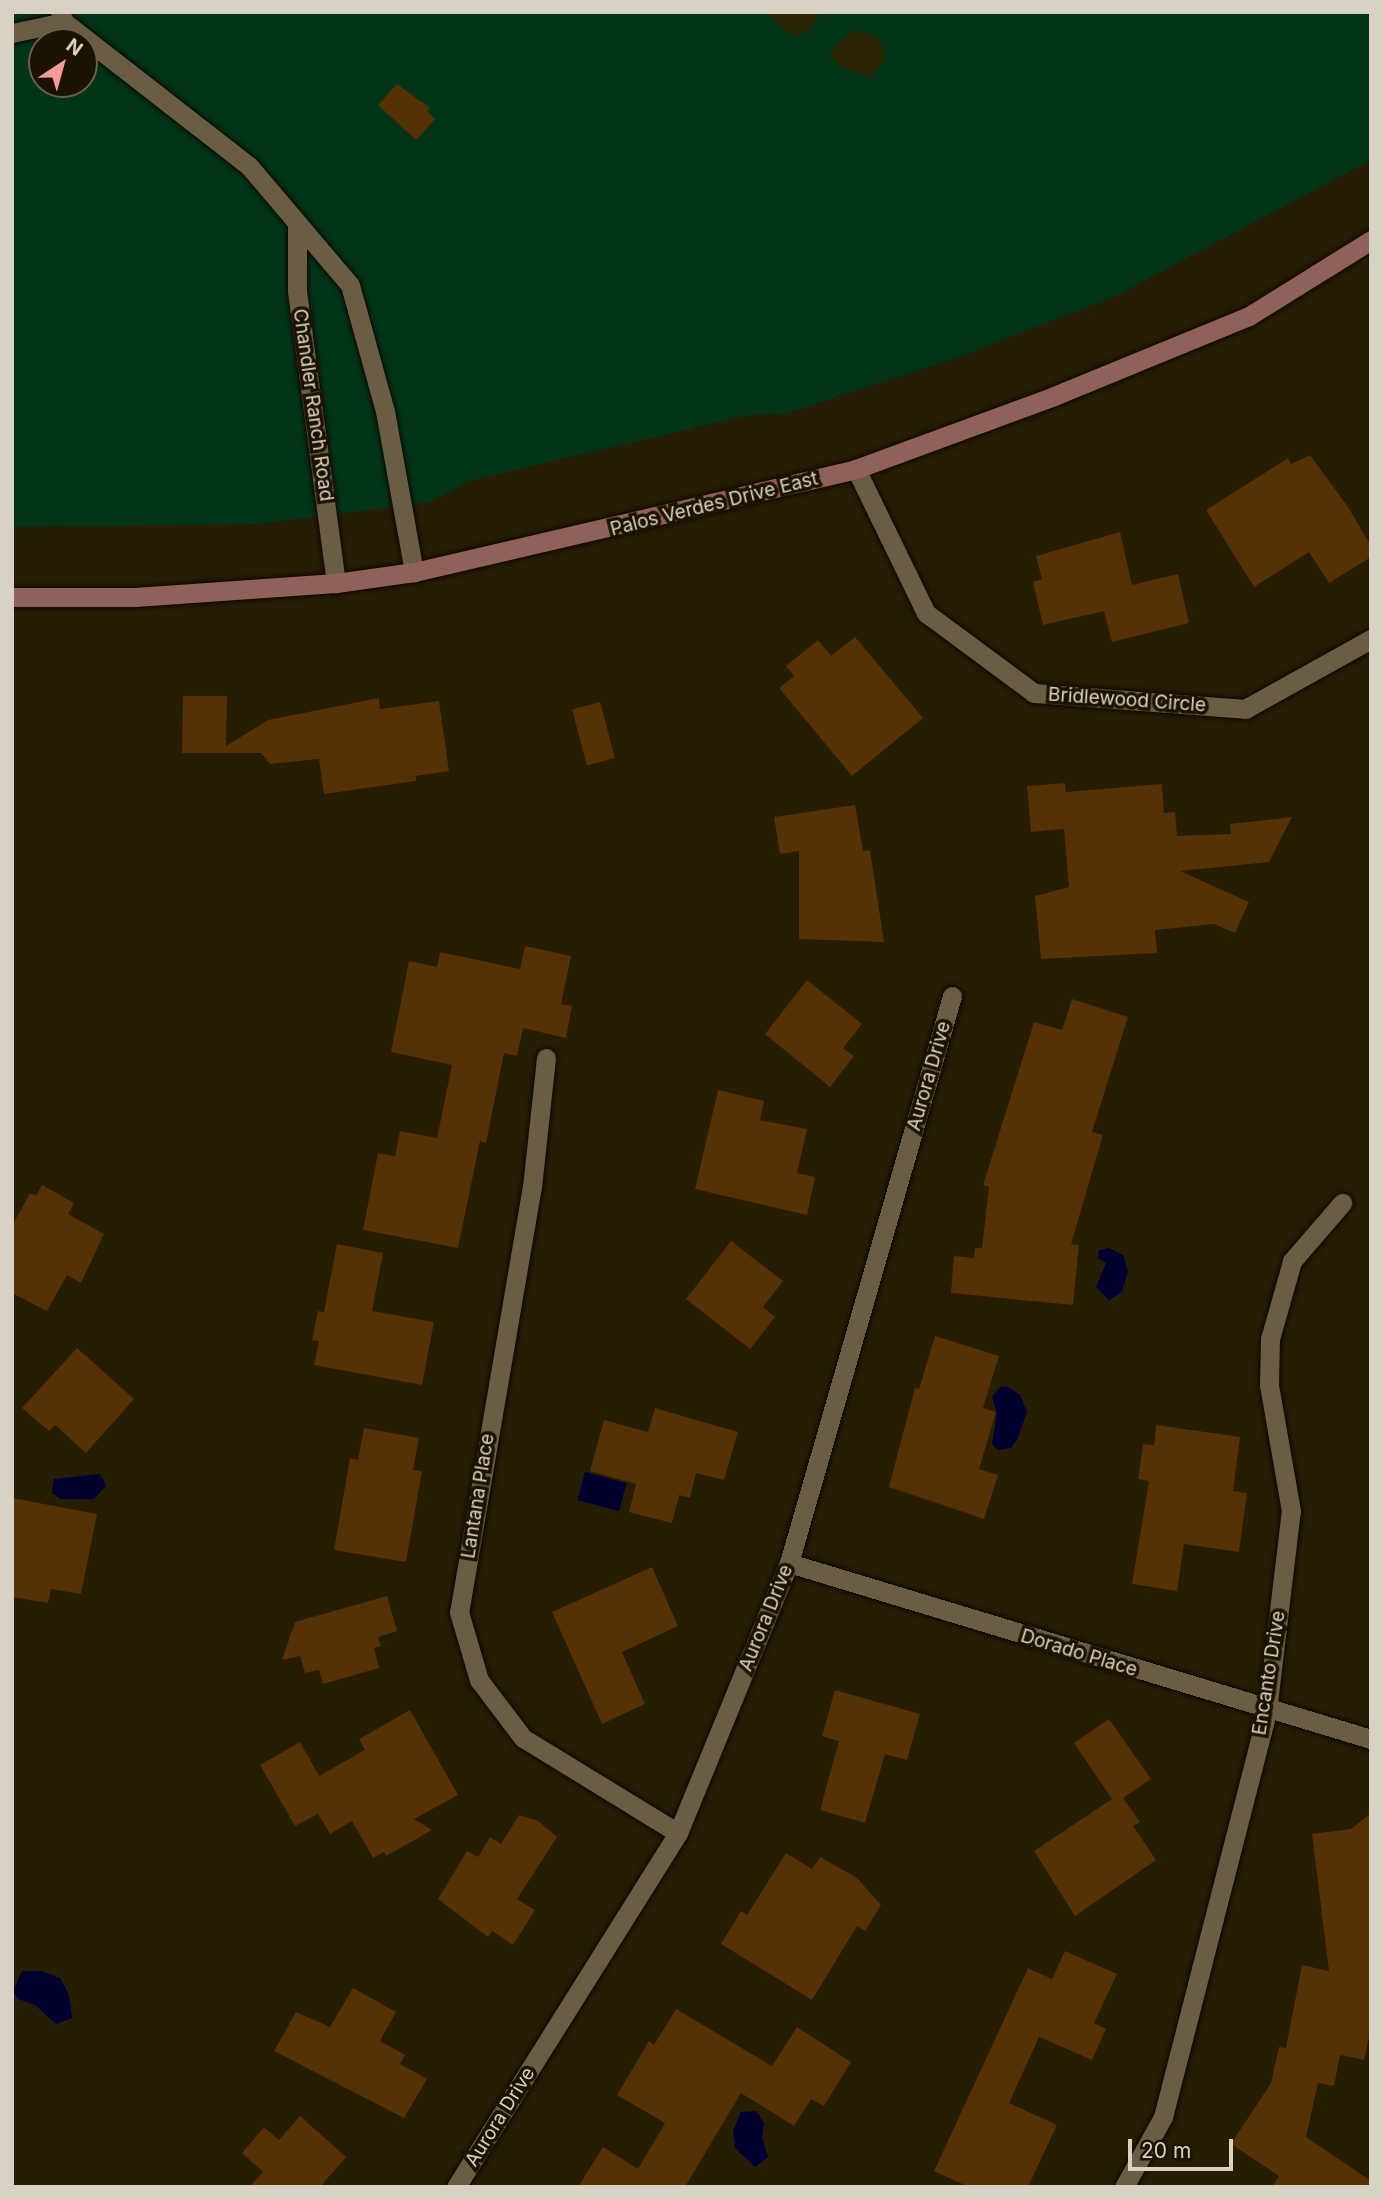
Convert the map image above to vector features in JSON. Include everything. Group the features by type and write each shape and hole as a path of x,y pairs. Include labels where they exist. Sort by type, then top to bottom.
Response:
{"main road":[{"name":"Palos Verdes Drive East","path":"12,597 135,597 336,583 414,572 856,469 1054,396 1249,316 1371,240"}],"street":[{"path":"12,33 62,17 250,166 297,227 350,285 385,411 414,572"},
{"name":"Chandler Ranch Road","path":"297,227 297,291 336,583"},
{"name":"Bridlewood Circle","path":"856,469 926,613 1034,693 1245,709 1371,639"},
{"name":"Aurora Drive","path":"456,2187 678,1833 789,1563 952,996"},
{"name":"Lantana Place","path":"546,1058 532,1186 459,1612 479,1680 523,1738 678,1833"},
{"name":"Encanto Drive","path":"1124,2187 1163,2117 1267,1711 1291,1511 1269,1385 1270,1339 1292,1261 1342,1203"},
{"name":"Dorado Place","path":"789,1563 1267,1711 1371,1739"}],"green space":[{"path":"12,12 1371,12 1371,160 1114,297 956,358 785,414 749,415 469,481 431,502 259,524 12,527"}],"sand":[{"path":"766,12 820,13 808,32 793,36"},
{"path":"859,31 875,36 884,47 884,60 869,78 844,68 828,53 849,34"}],"shaded area":[{"path":"1109,1248 1123,1255 1128,1271 1122,1292 1109,1300 1096,1287 1106,1263 1098,1258 1099,1250"},
{"path":"1007,1386 1020,1395 1027,1412 1017,1440 1011,1448 998,1450 992,1444 997,1414 992,1397 1000,1387"},
{"path":"585,1472 627,1483 619,1511 577,1500"},
{"path":"100,1474 106,1486 94,1499 61,1499 52,1493 54,1479"},
{"path":"22,1971 41,1971 60,1978 69,1995 72,2018 56,2024 35,2005 18,1999 13,1991"},
{"path":"756,2111 764,2123 762,2138 768,2157 755,2167 735,2148 733,2131 741,2112"}],"building":[{"path":"397,84 430,108 427,111 435,119 416,140 378,105"},
{"path":"1310,455 1348,507 1371,546 1371,557 1329,583 1309,552 1254,587 1206,510 1288,458 1291,464"},
{"path":"1120,532 1132,585 1178,574 1189,623 1112,642 1104,611 1043,625 1033,582 1042,579 1036,556"},
{"path":"855,637 923,718 852,776 779,688 794,676 786,666 818,640 831,656"},
{"path":"183,696 227,696 226,746 268,720 379,698 380,709 439,701 449,771 416,776 416,781 324,794 319,759 270,764 261,753 182,753"},
{"path":"600,702 615,758 587,766 572,710"},
{"path":"1065,783 1066,792 1162,784 1164,813 1175,812 1177,836 1231,834 1230,824 1292,817 1269,862 1180,871 1249,902 1235,933 1214,924 1155,930 1157,953 1041,959 1035,896 1069,887 1064,829 1031,832 1027,786"},
{"path":"855,805 863,851 870,850 884,942 799,939 799,851 780,854 774,817"},
{"path":"525,946 571,956 561,1004 572,1006 566,1038 523,1028 517,1056 504,1053 486,1143 480,1141 458,1248 363,1230 378,1153 395,1156 400,1131 437,1138 452,1065 391,1052 409,961 437,967 440,952 520,969"},
{"path":"807,980 862,1024 843,1048 854,1056 830,1087 765,1034"},
{"path":"1072,999 1128,1017 1092,1132 1103,1135 1071,1244 1079,1245 1073,1305 951,1293 954,1256 974,1258 975,1248 982,1248 989,1187 983,1185 1034,1022 1062,1030"},
{"path":"718,1090 764,1101 760,1120 807,1129 797,1173 815,1177 807,1215 695,1189"},
{"path":"42,1185 74,1203 68,1214 104,1234 81,1283 67,1275 47,1311 12,1293 12,1226 30,1193 36,1196"},
{"path":"731,1241 783,1281 763,1307 775,1317 750,1349 686,1299"},
{"path":"337,1244 383,1253 372,1311 434,1322 422,1385 314,1365 319,1341 312,1340 318,1311 324,1312"},
{"path":"935,1336 999,1356 983,1408 996,1412 979,1469 998,1475 984,1519 889,1487 915,1388 919,1389"},
{"path":"77,1348 134,1399 86,1453 55,1425 49,1431 22,1408"},
{"path":"655,1408 738,1432 724,1480 696,1473 690,1498 679,1495 672,1523 629,1512 636,1484 590,1471 604,1420 648,1432"},
{"path":"1156,1425 1240,1437 1233,1491 1247,1493 1239,1552 1184,1544 1177,1591 1132,1584 1149,1481 1138,1479 1143,1444 1154,1445"},
{"path":"364,1428 419,1438 413,1470 422,1471 406,1562 334,1550 350,1458 358,1460"},
{"path":"12,1498 97,1514 81,1594 51,1589 48,1603 12,1597"},
{"path":"652,1567 678,1626 622,1652 645,1704 602,1724 552,1612"},
{"path":"387,1596 397,1631 378,1637 381,1646 374,1648 379,1668 323,1684 319,1670 305,1673 300,1656 282,1660 295,1622"},
{"path":"835,1690 920,1714 907,1760 885,1754 865,1823 820,1810 839,1741 822,1736"},
{"path":"410,1710 458,1795 414,1819 432,1830 386,1856 384,1852 373,1858 352,1821 330,1834 318,1814 295,1826 260,1765 300,1742 319,1776 365,1750 359,1739"},
{"path":"1109,1719 1151,1779 1123,1798 1140,1822 1133,1826 1156,1860 1075,1916 1034,1851 1112,1799 1074,1743"},
{"path":"1371,1813 1371,2028 1364,2060 1340,2055 1334,2086 1318,2083 1306,2137 1371,2181 1371,2187 1272,2187 1279,2176 1231,2144 1271,2083 1279,2047 1286,2048 1302,1965 1329,1971 1312,1834 1351,1829"},
{"path":"519,1815 538,1821 557,1837 517,1899 535,1910 513,1945 492,1931 488,1937 438,1899 467,1851 478,1857 490,1837 501,1844"},
{"path":"786,1853 812,1869 820,1857 857,1878 881,1905 865,1931 857,1926 812,2000 721,1944 741,1911 747,1915"},
{"path":"1065,1951 1117,1974 1094,2023 1106,2029 1092,2060 1039,2037 1009,2103 1057,2125 1028,2187 969,2187 934,2171 1028,1968 1052,1979"},
{"path":"353,1988 396,2012 380,2041 405,2055 400,2064 427,2079 404,2118 274,2051 296,2012 330,2027"},
{"path":"676,2009 772,2066 797,2027 851,2062 824,2106 811,2099 794,2126 741,2093 685,2187 578,2187 603,2147 638,2169 665,2123 617,2095 649,2041 654,2045"},
{"path":"300,2116 346,2157 320,2187 249,2187 263,2172 242,2153 264,2127 279,2140"}]}
